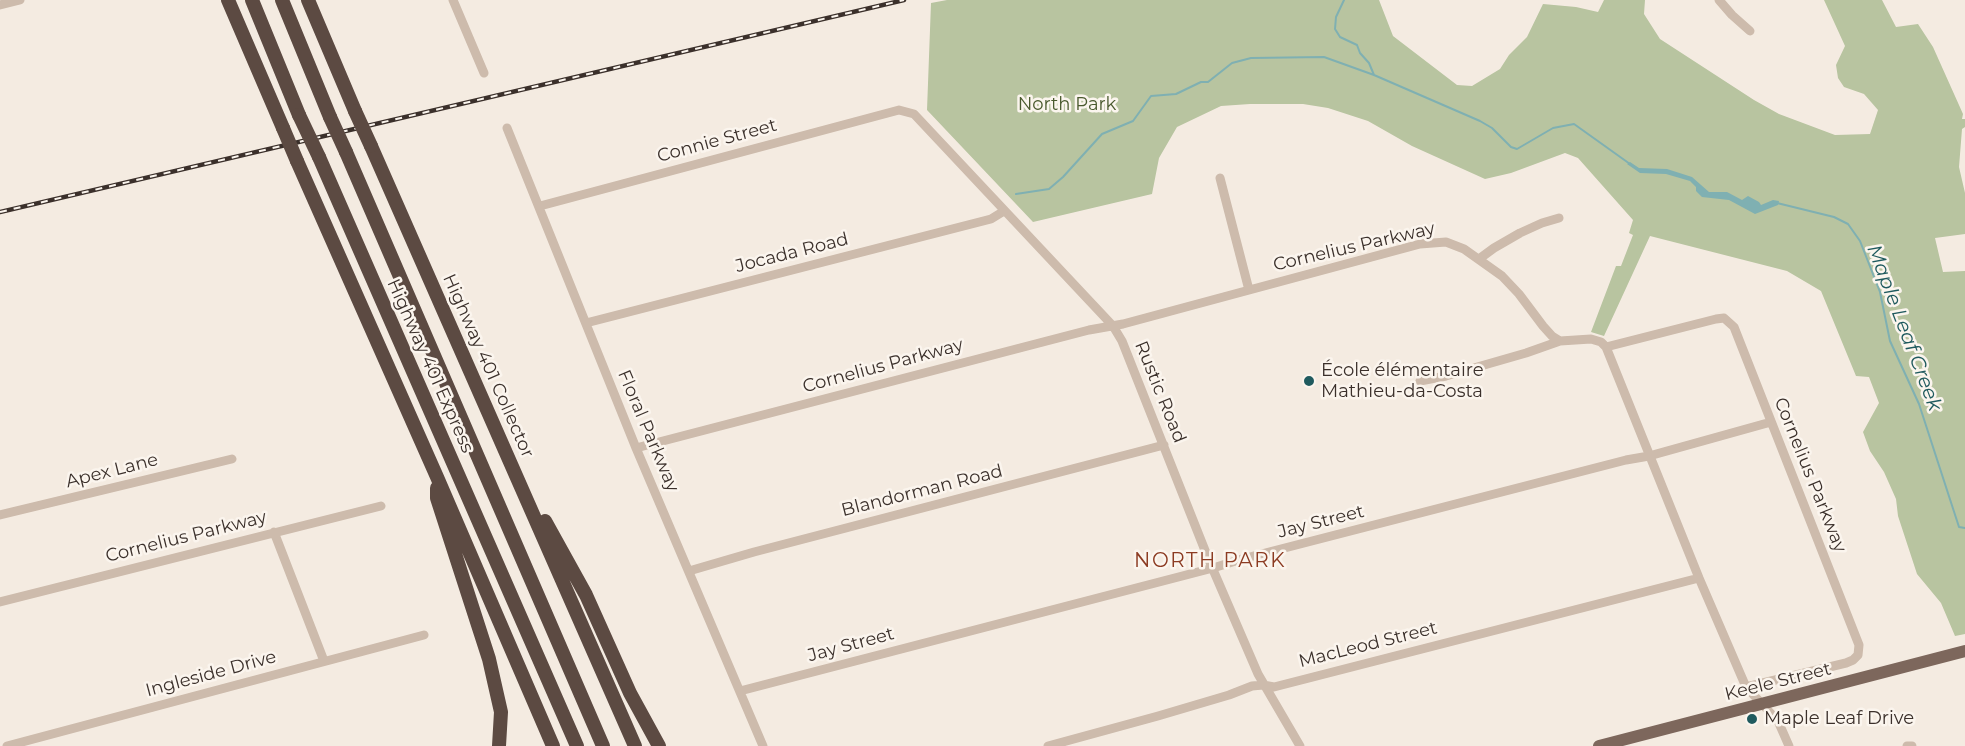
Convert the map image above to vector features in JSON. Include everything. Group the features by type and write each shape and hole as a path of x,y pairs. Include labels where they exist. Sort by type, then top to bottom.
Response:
{"highway":[{"path":"228,0 554,746"},
{"name":"Highway 401 Express","path":"252,0 299,115 577,746"},
{"name":"Highway 401 Express","path":"282,0 330,117 603,746"},
{"name":"Highway 401 Collector","path":"308,0 635,746"},
{"path":"502,441 586,595 630,693 659,746"},
{"path":"437,477 437,498 489,659 501,712 499,746"}],"main road":[{"name":"Keele Street","path":"1599,746 1965,651"}],"street":[{"path":"0,5 20,0"},
{"path":"453,0 484,73"},
{"path":"1719,0 1750,31"},
{"name":"Connie Street","path":"540,206 903,110"},
{"name":"Rustic Road","path":"903,110 914,114 925,123 991,194 1004,212 1113,326 1263,685 1300,746"},
{"name":"Floral Parkway","path":"507,128 636,448 763,746"},
{"path":"1220,178 1249,290"},
{"name":"Jocada Road","path":"586,323 991,219 1004,212"},
{"path":"1479,259 1520,233 1559,218"},
{"name":"Cornelius Parkway","path":"636,448 1436,241 1446,242 1464,249 1502,276 1543,326 1560,341 1591,339 1601,342 1606,347 1724,318 1734,327 1855,632 1859,645 1858,655"},
{"path":"1420,381 1446,376 1560,341"},
{"path":"1606,347 1699,578 1746,687 1778,721 1789,746"},
{"name":"Jay Street","path":"740,692 1287,548 1649,456 1771,422"},
{"name":"Blandorman Road","path":"689,571 1164,445"},
{"name":"Apex Lane","path":"0,515 232,459"},
{"name":"Cornelius Parkway","path":"0,602 381,506"},
{"path":"274,532 324,661"},
{"name":"MacLeod Street","path":"1048,746 1163,715 1252,686 1274,687 1699,578"},
{"name":"Ingleside Drive","path":"7,746 424,635"},
{"name":"Keele Street","path":"1746,687 1846,663 1858,655"}],"green space":[{"name":"North Park","path":"947,0 1379,0 1393,36 1457,85 1472,86 1500,69 1509,55 1527,37 1543,4 1598,12 1604,0 1645,0 1644,14 1660,39 1779,114 1835,135 1870,134 1878,110 1864,94 1844,87 1838,78 1836,65 1845,46 1824,0 1882,0 1896,27 1918,24 1933,47 1963,114 1962,119 1965,119 1959,167 1965,193 1965,234 1935,238 1943,272 1965,271 1965,634 1955,636 1941,603 1917,574 1898,516 1896,499 1884,472 1870,451 1863,432 1879,403 1869,377 1856,376 1821,291 1787,271 1650,236 1604,336 1591,332 1616,266 1621,266 1633,235 1629,233 1633,220 1578,158 1565,153 1511,173 1485,179 1412,146 1368,121 1328,108 1303,104 1221,106 1177,127 1159,158 1152,194 1033,222 927,110 931,3"}],"water":[{"path":"1630,162 1639,168 1667,169 1692,177 1709,192 1727,192 1742,200 1748,196 1761,205 1773,200 1779,201 1778,205 1755,214 1729,200 1702,197 1690,181 1666,174 1640,173 1627,164"}],"waterway":[{"path":"1344,0 1336,17 1335,29 1340,37 1357,45 1374,75"},
{"path":"1016,194 1049,189 1102,134 1133,121 1151,96 1176,94 1201,82 1208,82 1232,63 1251,58 1324,57 1374,75 1480,121 1492,128 1511,147 1517,149 1553,128 1574,124 1630,164"},
{"name":"Maple Leaf Creek","path":"1777,203 1834,217 1848,224 1860,241 1880,292 1890,341 1919,404 1959,527 1965,528"}],"railway":[{"path":"0,212 904,0"}],"place":[{"name":"École élémentaire Mathieu-da-Costa","path":"1309,381"},
{"name":"Maple Leaf Drive","path":"1752,719"}],"district":[{"name":"NORTH PARK","path":"1210,561"}]}
